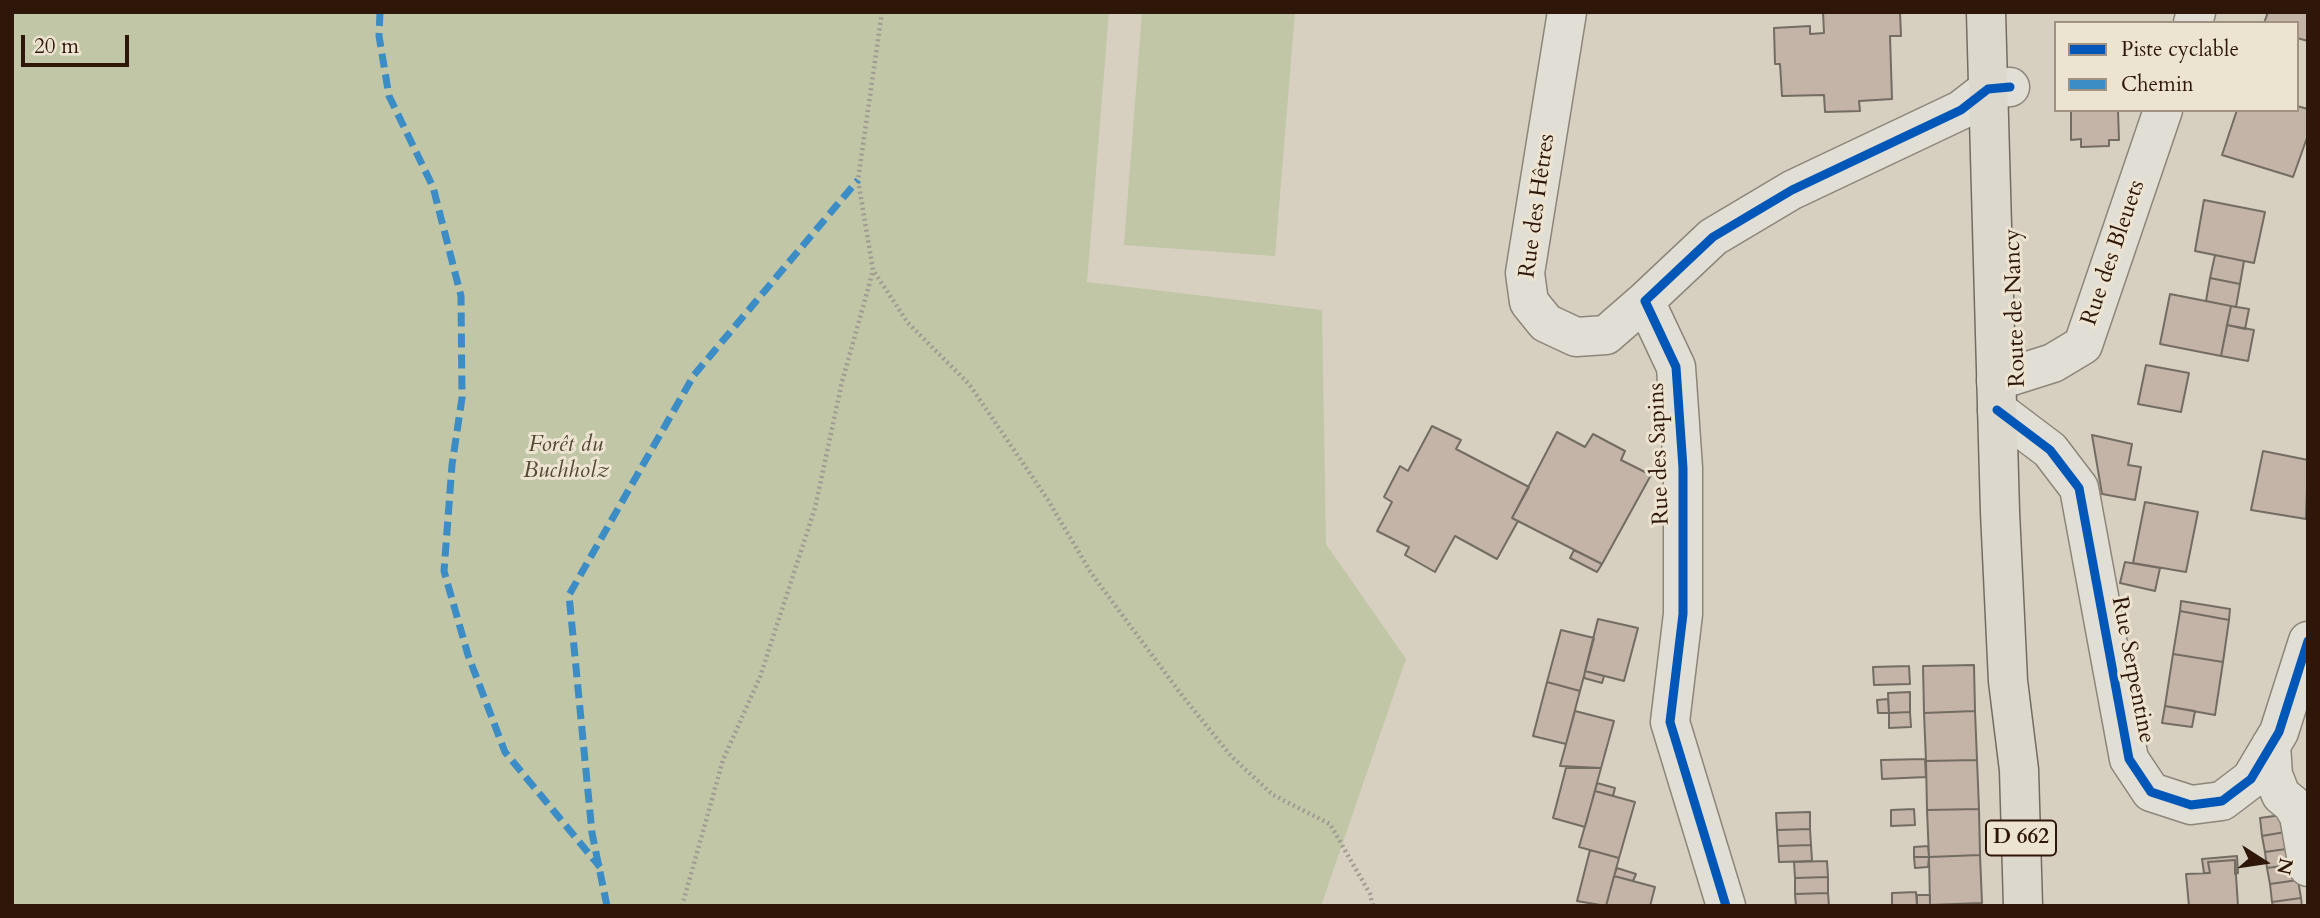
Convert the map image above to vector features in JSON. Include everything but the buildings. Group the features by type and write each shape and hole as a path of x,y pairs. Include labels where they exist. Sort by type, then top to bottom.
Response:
{"main road":[{"name":"Route de Nancy","path":"1986,12 1999,88 2008,398 2008,681 2019,770 2022,906"},
{"name":"Route de Nancy","path":"1999,88 2008,12"}],"street":[{"name":"Rue des Hêtres","path":"1567,12 1525,273 1529,302 1546,323 1576,337 1606,335 1645,302"},
{"path":"1645,302 1713,237 1792,190 1961,110 1999,88"},
{"name":"Rue des Bleuets","path":"2008,398 2053,363 2083,345 2162,112"},
{"name":"Rue des Sapins","path":"1645,302 1676,367 1683,468 1683,614 1670,722 1726,906"},
{"name":"Rue Serpentine","path":"2008,398 2079,488 2129,759 2151,792 2191,805 2222,801 2251,779 2279,732 2308,641"},
{"path":"2271,745 2273,775 2281,795 2292,804 2299,816 2308,867"}],"path":[{"path":"882,12 858,180 873,270 908,323 969,384 1048,500 1091,573 1184,698 1231,756 1273,795 1330,824 1370,894 1373,906"},
{"path":"681,906 723,760 760,677 815,508 842,382 873,270"}],"green space":[{"name":"Forêt du Buchholz","path":"12,12 1109,12 1087,282 1322,310 1326,544 1406,659 1321,906 12,906"},
{"path":"1142,12 1295,12 1275,256 1124,245"}],"marked path":[{"path":"380,12 379,36 389,96 433,187 461,296 462,398 452,465 444,571 468,655 505,752 600,867"},
{"path":"607,906 592,833 569,595 694,375 858,180"}],"cycle path":[{"path":"1726,906 1670,722 1683,614 1683,468 1676,367 1645,301 1713,237 1792,190 1961,110 1988,89 2010,87"},
{"path":"1997,410 2050,450 2079,488 2129,759 2151,792 2191,805 2222,801 2251,779 2279,732 2308,641"}]}
